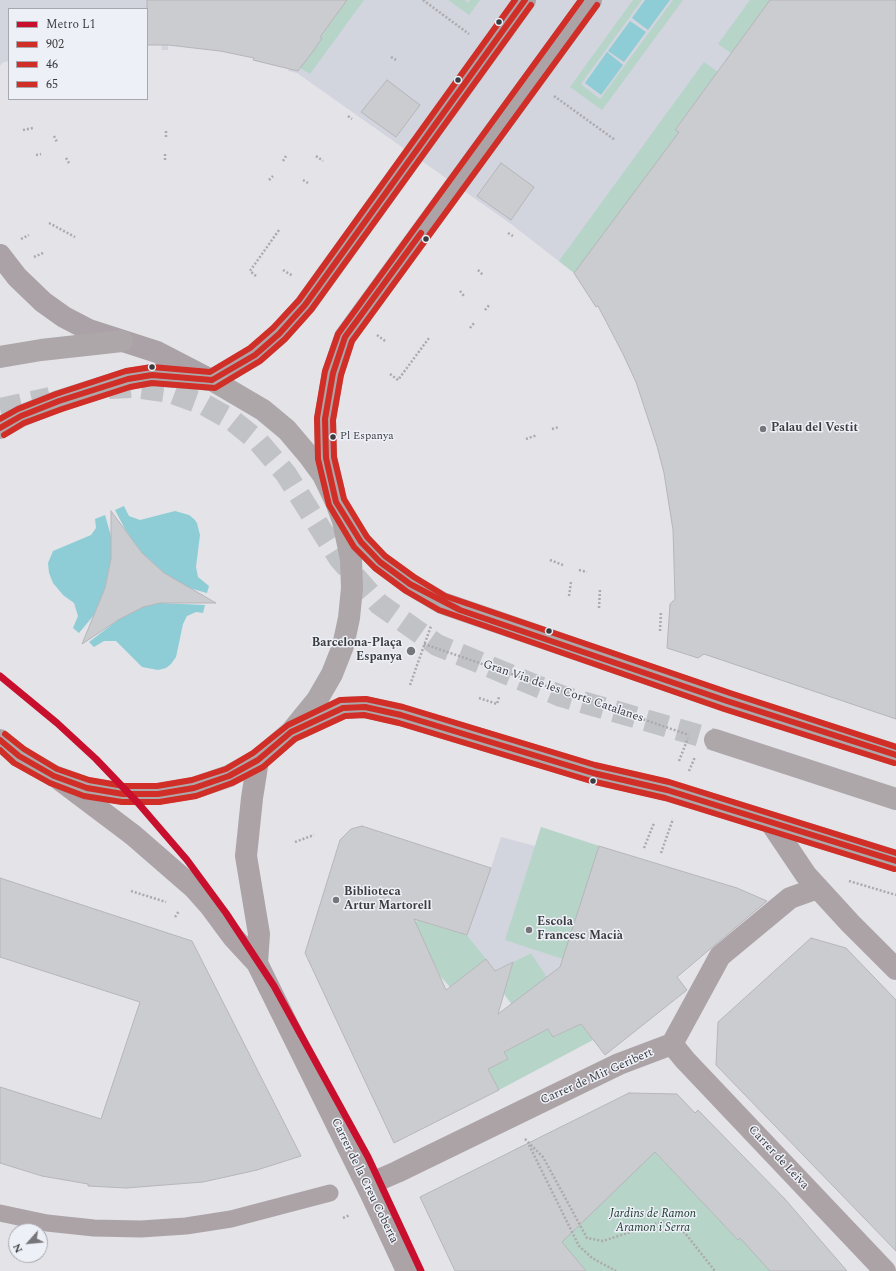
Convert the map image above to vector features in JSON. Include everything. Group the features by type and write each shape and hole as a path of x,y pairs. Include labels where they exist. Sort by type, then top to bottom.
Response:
{"main road":[{"path":"0,255 17,276 48,306 64,317 89,330 156,352 212,380 263,410 287,430 309,456 323,475 336,502 361,542 380,562 410,584 442,603 727,701 896,755"},
{"path":"0,357 41,350 122,341"},
{"path":"0,428 22,416 47,406 94,389 128,379 152,375 212,380"},
{"path":"0,740 9,752 54,776 87,788 123,794 158,794 194,788 229,776 258,760 291,732 318,700 332,674 343,646 350,618 352,588 351,559 343,520 336,502"},
{"path":"291,732 343,708 365,707 401,714 593,773 663,789 896,861"},
{"path":"705,739 896,799"}],"street":[{"path":"212,380 255,355 279,334 305,305 525,0"},
{"path":"336,502 326,458 325,419 333,373 345,337 591,0"},
{"path":"257,963 259,934 246,856 252,798 258,760"},
{"name":"Carrer de la Creu Coberta","path":"54,776 133,835 194,888 210,906 233,937 257,963 367,1185 407,1271"},
{"path":"771,823 806,875 850,923 896,969"},
{"path":"672,1044 720,956 790,898 818,888"},
{"name":"Carrer de Mir Geribert","path":"367,1185 397,1172 620,1064 672,1044"},
{"name":"Carrer de Leiva","path":"672,1044 685,1060 884,1271"},
{"path":"0,1213 47,1223 94,1228 141,1229 186,1226 232,1219 330,1193"}],"path":[{"path":"422,0 470,35"},
{"path":"391,56 396,60"},
{"path":"553,96 615,140"},
{"path":"348,116 352,119"},
{"path":"23,130 33,128"},
{"path":"166,131 166,137"},
{"path":"54,136 57,142"},
{"path":"36,155 41,154"},
{"path":"165,154 165,160"},
{"path":"283,161 286,156"},
{"path":"316,156 323,161"},
{"path":"66,158 69,163"},
{"path":"269,180 273,176"},
{"path":"303,180 308,183"},
{"path":"49,223 75,237"},
{"path":"256,276 250,271 279,230"},
{"path":"508,233 513,236"},
{"path":"16,242 29,235"},
{"path":"283,270 295,278"},
{"path":"478,270 483,275"},
{"path":"460,291 464,296"},
{"path":"485,310 490,304"},
{"path":"470,328 474,323"},
{"path":"390,374 398,380 429,338"},
{"path":"552,429 559,427"},
{"path":"526,439 537,435"},
{"path":"550,560 563,564"},
{"path":"579,570 587,572"},
{"path":"568,596 571,582"},
{"path":"599,608 600,589"},
{"path":"660,631 661,612"},
{"path":"410,685 433,620"},
{"name":"Gran Via de les Corts Catalanes","path":"424,644 705,739"},
{"path":"479,698 497,704 499,697"},
{"path":"644,848 654,823"},
{"path":"660,853 670,828"},
{"path":"295,842 314,835"},
{"path":"842,880 896,895"},
{"path":"132,891 166,902"},
{"path":"522,1133 579,1246 592,1258 616,1271"},
{"path":"527,1143 543,1157 587,1238 603,1241 664,1221 685,1233 715,1271"},
{"path":"342,1218 350,1215"}],"shaded area":[{"path":"0,0 896,0 896,719 704,654 698,658 667,648 670,604 675,599 673,530 664,473 657,446 636,382 598,306 596,307 574,273 511,224 297,73 288,71 289,69 255,61 254,58 220,51 168,45 168,50 162,50 161,45 148,45 148,8 8,8 8,61 2,63 0,66"},
{"name":"Escola Francesc Macià","path":"541,827 682,873 546,978 531,953 495,971 467,935 419,921 405,922 491,868 501,837 535,846"}],"green space":[{"path":"347,0 364,0 310,74 300,68 317,46 322,38 321,36"},
{"path":"448,0 465,0 468,3 470,0 480,0 469,15"},
{"path":"633,0 642,0 581,84 600,99 673,0 683,0 602,110 570,87"},
{"path":"750,0 770,0 731,53 718,44"},
{"path":"704,62 718,72 675,129 679,132 574,273 559,261"},
{"path":"541,827 599,846 563,959 505,940"},
{"path":"419,921 467,935 486,959 450,987 440,976 420,934 404,923"},
{"path":"531,953 555,990 515,1009 504,994 513,962"},
{"path":"581,1024 593,1040 499,1090 488,1069 508,1059 504,1052 548,1029 554,1037"},
{"name":"Jardins de Ramon Aramon i Serra","path":"541,1137 554,1165 655,1152 738,1240 741,1237 770,1271 586,1271 563,1245 515,1149"}],"water":[{"path":"645,0 670,0 648,30 632,18"},
{"path":"630,21 646,32 624,62 608,51"},
{"path":"607,52 623,65 601,95 585,83"},
{"path":"124,506 129,516 140,520 175,511 189,515 194,519 197,523 200,535 196,567 198,577 209,586 207,593 189,588 164,573 142,553 126,531 115,510"},
{"path":"105,515 111,536 111,559 105,588 94,615 79,633 73,628 78,616 74,603 63,595 53,583 49,573 48,563 53,551 91,535 96,528 95,519"},
{"path":"160,603 205,605 203,613 196,612 187,616 183,624 176,657 166,668 158,670 142,667 116,641 104,641 94,647 89,642 118,620 143,607"}],"building":[{"path":"147,0 347,0 320,37 322,38 314,50 298,71 253,60 254,58 220,51 168,45 148,45"},
{"name":"Palau del Vestit","path":"770,0 896,0 896,719 704,654 698,658 667,648 670,604 675,599 673,530 664,473 657,446 636,382 598,306 596,307 574,273 679,132 675,130"},
{"path":"387,80 420,105 396,137 361,112"},
{"path":"501,163 534,187 511,220 477,196"},
{"path":"111,511 142,553 164,573 216,603 160,603 143,607 118,620 82,644 105,588 111,559"},
{"path":"362,826 491,868 467,935 414,919 446,990 486,959 495,971 513,962 498,1014 560,967 599,846 737,888 767,901 677,977 687,990 605,1055 581,1024 553,1037 548,1029 504,1052 508,1059 488,1069 499,1090 394,1143 305,953 340,840 351,829"},
{"path":"0,878 192,941 301,1156 257,1170 203,1182 126,1188 88,1186 88,1184 42,1176 0,1163 0,1087 101,1119 140,1002 0,957"},
{"path":"811,938 846,948 896,1000 896,1251 716,1065 718,1022"},
{"path":"629,1093 677,1094 695,1113 698,1110 784,1198 847,1271 770,1271 740,1238 738,1240 655,1152 562,1242 586,1271 455,1271 420,1197"}],"tunnel":[{"path":"109,388 134,387 170,392 205,405 232,420 258,441 286,474 339,558 379,604 437,645 561,696 715,740"},
{"path":"0,409 50,398"}],"metro line":[{"name":"L1","path":"0,676 57,723 96,759 138,803 187,860 226,913 274,986 368,1157 421,1271"}],"transit line":[{"name":"65","path":"0,419 18,409 56,394 126,371 152,367 210,372 250,348 273,328 299,300 515,0"},
{"name":"902","path":"212,380 255,355 279,334 305,305 525,0"},
{"name":"46","path":"581,0 338,334 325,371 317,418 318,459 329,505 354,547 375,568 406,591 439,610 724,709 894,763"},
{"name":"46","path":"4,435 24,423 130,387 152,383 215,388 260,361 285,339 311,310 531,5"},
{"name":"65","path":"597,5 352,341 341,375 333,420 334,457 344,499 367,537 385,556 414,577 445,596 730,693 896,747"},
{"name":"902","path":"421,233 345,337 333,373 325,419 326,458 336,502 361,542 380,562 410,584 460,610 727,701 896,755"},
{"name":"902","path":"0,428 21,416 59,401 128,379 152,375 212,380"},
{"name":"65","path":"5,734 24,749 57,769 89,780 124,786 157,786 192,780 226,769 253,753 288,725 340,700 366,699 403,707 595,765 669,782 896,853"},
{"name":"902","path":"0,740 19,756 54,776 87,788 123,794 158,794 194,788 229,776 258,760 291,732 343,708 365,707 401,715 593,773 667,790 896,861"},
{"name":"46","path":"0,750 14,763 50,783 84,796 122,802 159,802 196,796 232,783 263,767 295,739 345,716 364,715 399,723 591,781 665,798 894,869"}],"place":[{"name":"Palau del Vestit","path":"763,429"},
{"name":"Pl Espanya","path":"333,437"},
{"name":"Barcelona-Plaça Espanya","path":"411,651"},
{"name":"Biblioteca Artur Martorell","path":"336,900"},
{"name":"Escola Francesc Macià","path":"529,930"}]}
